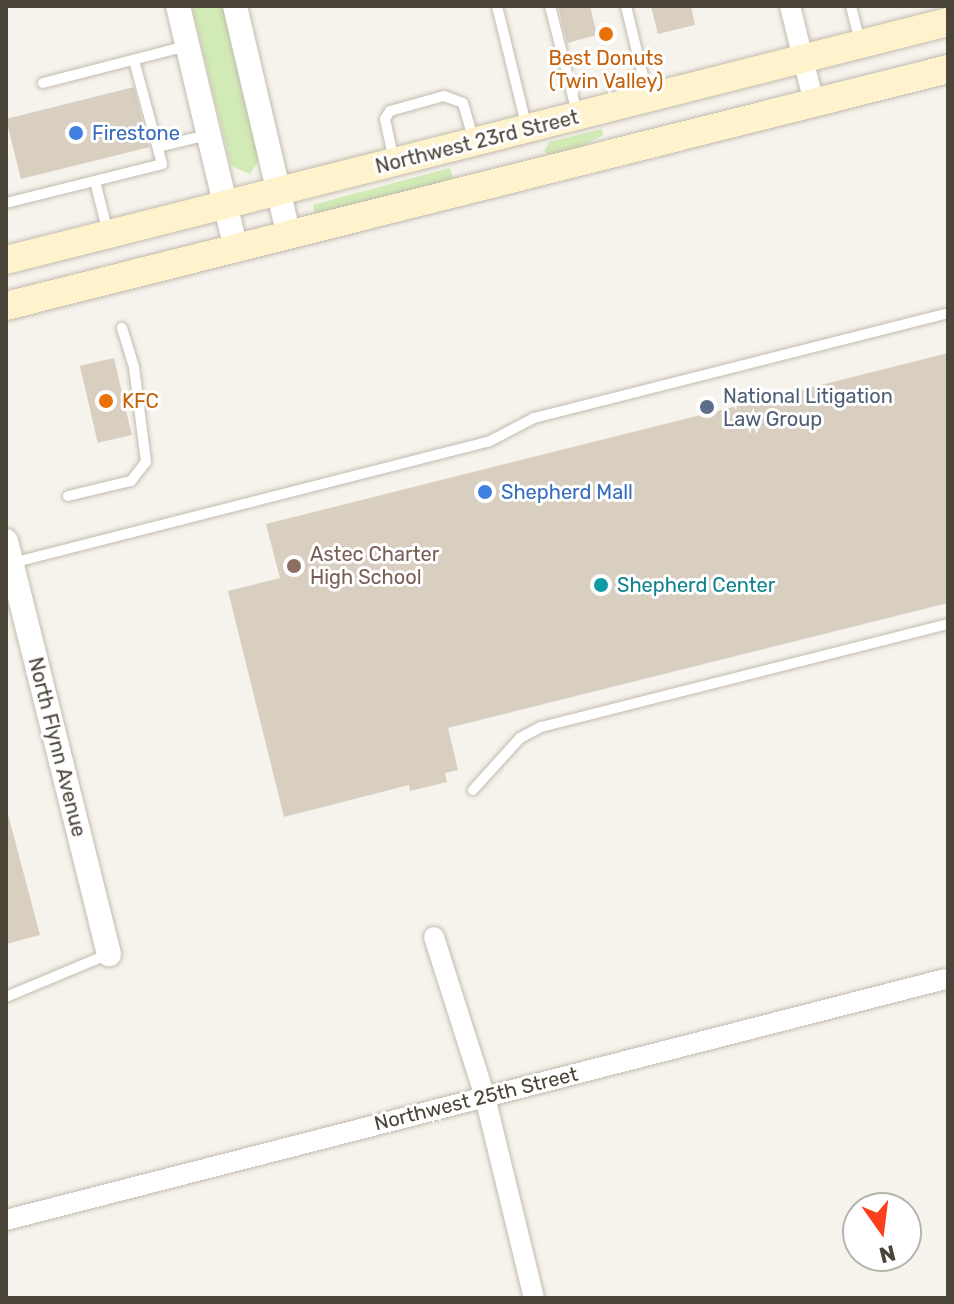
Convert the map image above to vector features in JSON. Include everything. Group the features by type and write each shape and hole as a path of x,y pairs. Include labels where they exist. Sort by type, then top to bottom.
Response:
{"main road":[{"name":"Northwest 23rd Street","path":"6,260 803,60 942,22"},
{"path":"6,306 948,69"},
{"path":"487,140 511,181"}],"street":[{"path":"178,6 236,250"},
{"path":"235,6 289,236"},
{"path":"790,6 814,103"},
{"name":"North Flynn Avenue","path":"9,552 109,954"},
{"path":"434,937 485,1097 534,1298"},
{"name":"Northwest 25th Street","path":"6,1220 945,979"}],"lane":[{"path":"497,6 527,129"},
{"path":"550,6 578,117"},
{"path":"626,6 648,99"},
{"path":"851,6 861,45"},
{"path":"43,83 187,46"},
{"path":"6,203 162,164 134,60"},
{"path":"395,163 385,119 390,111 444,96 463,103 487,140"},
{"path":"158,147 208,135"},
{"path":"95,181 109,235"},
{"path":"9,552 488,442 534,418 948,313"},
{"path":"68,496 131,481 146,462 134,367 122,328"},
{"path":"473,790 520,738 541,727 948,624"},
{"path":"6,997 109,954"}],"green space":[{"path":"192,6 224,6 260,158 250,174 231,166"},
{"path":"602,129 603,135 574,151 552,157 544,151 549,142"},
{"path":"450,168 454,183 317,220 313,205"}],"building":[{"path":"558,6 590,6 597,35 567,43"},
{"path":"651,6 691,6 695,25 658,34"},
{"name":"Firestone","path":"134,87 149,147 21,179 6,119"},
{"name":"Shepherd Center","path":"948,353 948,603 448,728 458,770 445,773 447,782 410,791 409,785 284,817 228,591 280,578 266,524"},
{"name":"KFC","path":"114,358 132,435 98,443 80,366"},
{"path":"6,807 40,935 6,944"}],"place":[{"name":"Best Donuts (Twin Valley)","path":"606,34"},
{"name":"Firestone","path":"76,133"},
{"name":"KFC","path":"106,401"},
{"name":"National Litigation Law Group","path":"707,407"},
{"name":"Shepherd Mall","path":"485,492"},
{"name":"Astec Charter High School","path":"294,566"},
{"name":"Shepherd Center","path":"601,585"}]}
